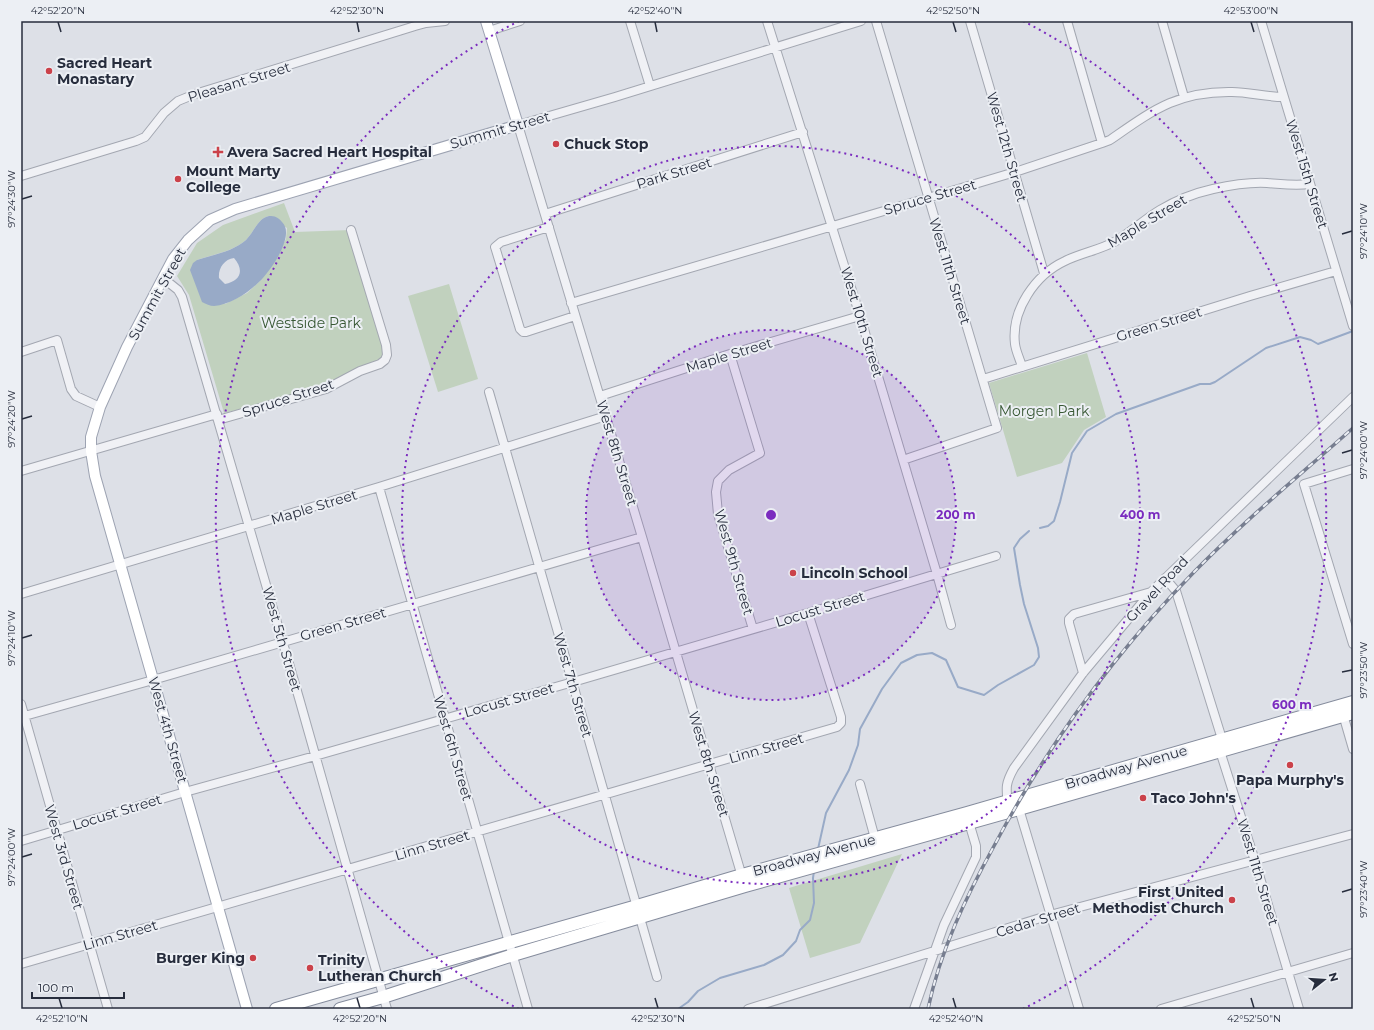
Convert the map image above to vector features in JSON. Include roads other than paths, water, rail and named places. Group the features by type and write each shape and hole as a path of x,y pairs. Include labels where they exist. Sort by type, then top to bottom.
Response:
{"highway":[{"name":"Broadway Avenue","path":"340,1009 384,997 639,912 743,880 1012,807 1221,745 1345,712 1353,702"},
{"name":"Broadway Avenue","path":"276,1009 379,981 509,942 639,912"}],"main road":[{"name":"West 8th Street","path":"487,26 518,125"},
{"name":"Summit Street","path":"91,451 91,437 100,407 121,360 162,278 188,240 210,220 235,209 518,125"},
{"name":"West 4th Street","path":"91,451 95,476 247,1009"}],"street":[{"name":"Pleasant Street","path":"21,176 145,137 164,113 178,101 195,94 427,22 445,21"},
{"path":"487,26 520,21"},
{"path":"630,21 650,86"},
{"name":"West 10th Street","path":"767,21 860,316 937,574 951,626"},
{"name":"Summit Street","path":"518,125 861,21"},
{"name":"West 11th Street","path":"876,21 997,428 903,460"},
{"name":"West 12th Street","path":"970,21 1044,273"},
{"path":"1067,21 1102,143"},
{"path":"1162,21 1184,97"},
{"name":"West 15th Street","path":"1261,21 1353,326"},
{"name":"Spruce Street","path":"571,303 1015,172 1102,143 1110,140 1149,113 1184,97 1232,92 1283,97"},
{"name":"West 8th Street","path":"518,125 606,416 743,880"},
{"name":"Park Street","path":"545,214 803,132"},
{"name":"Maple Street","path":"1022,367 1015,345 1016,323 1029,292 1044,273 1065,261 1115,242 1160,210 1194,194 1214,188 1247,183 1297,186 1310,184"},
{"path":"549,227 501,242 495,247 520,329 523,332 575,316"},
{"name":"Spruce Street","path":"21,471 326,389 360,371 380,364 385,360 387,355 386,345 351,230"},
{"name":"Green Street","path":"983,379 1250,296 1336,271"},
{"name":"West 5th Street","path":"162,278 178,290 182,297 218,417 387,1009"},
{"name":"Maple Street","path":"600,396 730,354 860,316"},
{"path":"21,352 57,340 70,389 76,396 100,407"},
{"name":"West 9th Street","path":"730,354 760,453 729,470 718,481 716,492 718,514 753,629"},
{"name":"West 7th Street","path":"489,392 657,977"},
{"name":"Gravel Road","path":"1012,807 1006,794 1006,784 1014,768 1083,673 1165,578 1353,396"},
{"name":"Maple Street","path":"21,594 379,487 606,416"},
{"path":"1353,469 1304,484 1353,644"},
{"name":"West 6th Street","path":"379,487 528,1009"},
{"name":"Green Street","path":"23,716 153,680 642,537"},
{"name":"Locust Street","path":"21,841 185,792 573,682 996,556"},
{"name":"West 11th Street","path":"1165,578 1176,591 1299,1009"},
{"path":"1083,673 1069,622 1071,616 1152,592"},
{"name":"Linn Street","path":"21,964 837,727 841,723 841,717 808,613"},
{"name":"West 3rd Street","path":"21,704 23,716 108,1009"},
{"path":"1345,712 1353,749"},
{"path":"860,784 876,844"},
{"path":"1012,807 1050,915 1079,1009"},
{"path":"914,1009 944,926 976,857 976,846 968,818"},
{"name":"Cedar Street","path":"748,1009 1050,915 1353,834"},
{"path":"1161,1009 1353,953"}],"water":[{"path":"273,216 279,219 285,228 286,235 280,253 264,277 255,286 232,301 214,306 202,302 190,270 193,263 197,260 223,252 241,244 249,237 259,222 265,217","holes":["234,258 240,271 239,275 230,283 225,284 219,278 222,265 227,260"]}],"waterway":[{"path":"1040,528 1048,526 1054,521 1072,453 1087,431 1116,414 1200,384 1210,384 1215,382 1266,348 1300,337 1318,344 1353,331"},
{"path":"818,849 826,813 849,770 858,745 860,729 882,689 901,663 917,655 932,653 946,660 958,687 984,695 998,685 1034,665 1039,657 1038,648 1024,604 1014,548 1020,539 1029,531"},
{"path":"678,1009 688,1002 698,991 720,978 764,965 783,955 796,941 800,930 810,920 814,903 814,871"}],"railway":[{"path":"928,1009 939,966 955,925 974,885 1015,808 1060,736 1084,701 1165,602 1195,571 1253,516 1353,428"}],"place":[{"name":"Sacred Heart Monastary","path":"49,71"},
{"name":"Chuck Stop","path":"556,144"},
{"name":"Avera Sacred Heart Hospital","path":"218,152"},
{"name":"Mount Marty College","path":"178,179"},
{"name":"Lincoln School","path":"793,573"},
{"name":"Papa Murphy's","path":"1290,765"},
{"name":"Taco John's","path":"1143,798"},
{"name":"First United Methodist Church","path":"1232,900"},
{"name":"Burger King","path":"253,958"},
{"name":"Trinity Lutheran Church","path":"310,968"}],"park label":[{"name":"Westside Park","path":"311,323"},
{"name":"Morgen Park","path":"1044,411"}]}
